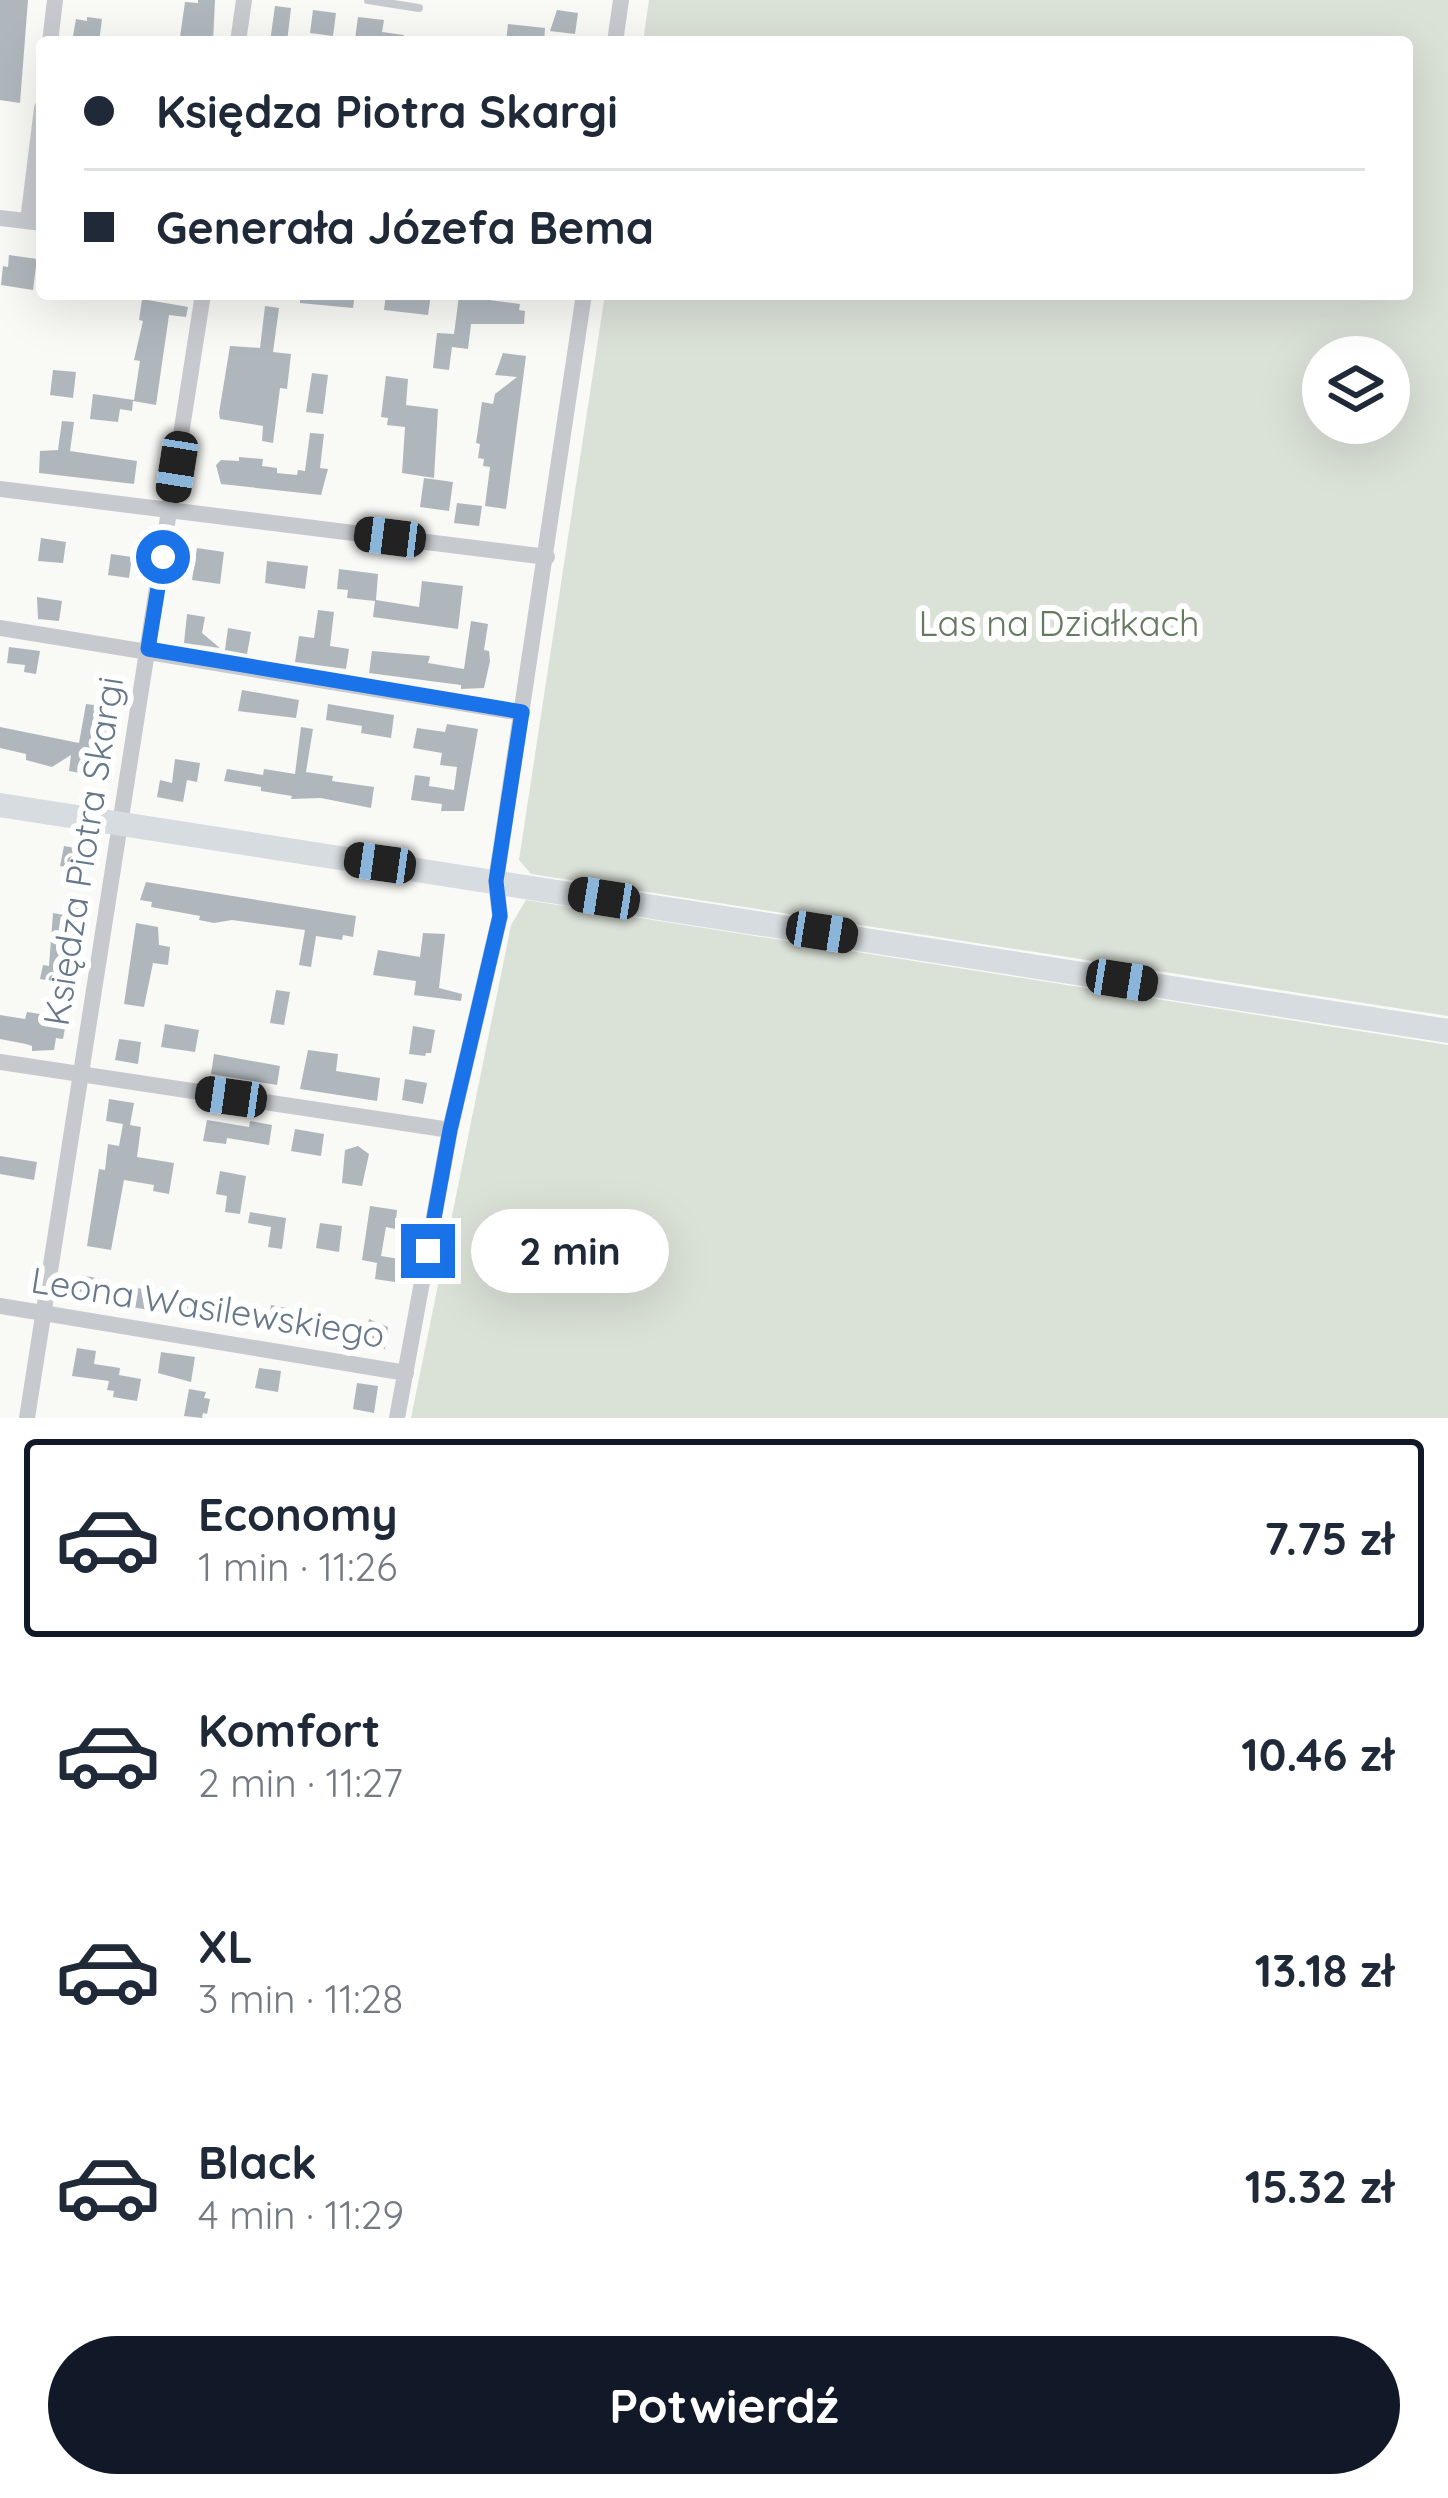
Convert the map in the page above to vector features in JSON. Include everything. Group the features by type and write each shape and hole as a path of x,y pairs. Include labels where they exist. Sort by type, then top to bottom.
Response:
{"main road":[{"path":"0,805 1448,1031"}],"street":[{"path":"51,36 56,0"},
{"path":"239,36 244,0"},
{"path":"616,36 622,0"},
{"path":"0,218 35,222"},
{"name":"Księdza Piotra Skargi","path":"26,1418 202,300"},
{"path":"397,1418 450,1130 500,916 496,881 583,300"},
{"path":"0,489 547,557"},
{"path":"0,628 522,712"},
{"path":"0,1062 450,1130"},
{"name":"Leona Wasilewskiego","path":"0,1306 406,1373"}],"lane":[{"path":"368,0 419,8"}],"green space":[{"name":"Las na Działkach","path":"649,0 1448,0 1448,1016 531,874 519,860 604,300 1413,300 1413,36 644,36"},
{"path":"526,900 1448,1045 1448,1418 411,1418 511,925"}],"building":[{"path":"0,0 28,0 20,103 0,100"},
{"path":"215,0 213,36 180,36 185,2"},
{"path":"275,6 291,8 288,36 271,36"},
{"path":"313,10 336,13 333,36 310,33"},
{"path":"557,10 578,13 575,34 550,31"},
{"path":"87,17 102,19 100,36 73,36 76,19 87,21"},
{"path":"358,17 384,20 382,32 404,35 404,36 355,36"},
{"path":"508,24 545,28 544,36 507,36"},
{"path":"9,255 36,259 33,290 1,285 3,266 8,267"},
{"path":"142,300 188,307 186,317 169,315 156,405 133,401 132,411 120,409 118,422 90,419 93,394 134,400 140,361 134,360 143,321 139,320"},
{"path":"300,300 354,300 353,308"},
{"path":"385,300 430,300 428,315 384,310"},
{"path":"458,300 520,304 519,310 525,311 524,324 471,324 468,349 452,347 449,370 433,368 437,333 454,334"},
{"path":"265,306 279,308 273,352 291,354 287,389 280,388 273,443 262,441 263,426 220,419 219,413 230,346 260,348"},
{"path":"503,353 526,356 506,509 485,506 490,467 478,458 480,444 476,443 482,402 493,404 495,394 517,377 495,375"},
{"path":"53,370 76,372 73,398 50,395"},
{"path":"312,373 328,375 323,414 306,412"},
{"path":"386,376 408,379 406,405 438,409 434,478 402,473 405,427 387,425 388,418 381,417"},
{"path":"62,421 74,422 70,451 137,461 134,484 39,473 40,451 58,450"},
{"path":"310,433 324,434 320,468 328,469 321,495 221,484 216,465 221,460 239,461 239,457 263,459 262,466 277,468 277,473 305,471"},
{"path":"424,478 453,482 449,511 420,507"},
{"path":"457,503 482,506 479,526 454,523"},
{"path":"41,538 66,542 63,563 38,561"},
{"path":"197,548 224,552 220,584 192,580"},
{"path":"111,554 132,557 129,578 108,575"},
{"path":"267,561 308,566 305,589 265,583"},
{"path":"339,569 378,574 376,600 419,607 422,581 463,586 458,629 373,617 375,601 347,598 348,590 337,589"},
{"path":"37,597 62,601 59,621 38,619"},
{"path":"318,610 334,612 330,646 349,649 346,669 295,662 299,636 314,638"},
{"path":"187,614 205,617 202,633 220,648 184,643"},
{"path":"471,621 488,624 484,650 489,651 490,661 484,688 461,689 461,685 369,673 372,651 430,656 428,663 464,669"},
{"path":"228,628 251,632 247,654 225,650"},
{"path":"9,647 40,651 36,674 24,672 25,665 7,663"},
{"path":"242,690 299,700 296,718 238,711"},
{"path":"86,704 109,707 102,777 69,771 71,755 52,767 0,748 0,727 79,743"},
{"path":"328,704 394,715 391,738 361,733 362,726 326,720"},
{"path":"447,724 478,729 464,811 441,811 442,804 411,800 415,775 430,777 429,786 454,790 457,767 440,765 442,753 413,748 417,728 445,732"},
{"path":"301,727 313,729 306,772 374,787 371,808 321,798 291,799 261,791 261,787 224,781 227,769 295,774"},
{"path":"175,759 200,763 197,782 187,780 183,802 157,797 160,780 172,783"},
{"path":"64,846 86,850 83,870 60,866"},
{"path":"146,882 356,916 353,937 316,936 311,967 299,965 305,930 232,920 214,923 151,907 152,902 140,900"},
{"path":"65,907 78,908 65,983 40,979 43,965 49,966 53,913 64,915"},
{"path":"136,923 158,927 159,945 170,947 168,965 153,963 144,1007 124,1004"},
{"path":"423,933 445,934 439,988 462,994 461,1001 414,995 416,981 373,975 378,950 420,957"},
{"path":"276,990 290,992 284,1025 270,1023"},
{"path":"27,1012 60,1017 63,1039 56,1038 54,1050 32,1051 32,1046 0,1039 0,1015 25,1019"},
{"path":"165,1024 199,1030 195,1052 161,1047"},
{"path":"413,1026 435,1030 431,1053 409,1054"},
{"path":"119,1039 141,1042 138,1064 115,1060"},
{"path":"308,1050 338,1054 336,1071 380,1078 377,1101 300,1089"},
{"path":"214,1054 280,1066 277,1085 211,1074"},
{"path":"405,1079 427,1083 423,1104 402,1100"},
{"path":"109,1099 134,1103 130,1125 141,1127 137,1157 174,1163 169,1194 153,1191 154,1185 124,1180 111,1250 87,1246 99,1169 105,1170 108,1144 119,1146 123,1124 106,1121"},
{"path":"207,1120 249,1127 250,1121 272,1125 269,1145 227,1138 226,1144 203,1141"},
{"path":"295,1129 324,1134 321,1156 291,1151"},
{"path":"358,1146 369,1154 362,1186 342,1183 345,1150"},
{"path":"0,1156 37,1162 34,1180 0,1174"},
{"path":"220,1171 246,1176 240,1214 225,1212 227,1196 216,1194"},
{"path":"370,1206 397,1210 395,1229 386,1227 381,1256 399,1259 395,1282 375,1279 377,1263 362,1260"},
{"path":"250,1212 286,1218 282,1249 268,1247 271,1227 248,1223"},
{"path":"320,1223 342,1226 339,1252 316,1248"},
{"path":"81,1275 106,1280 102,1303 78,1299"},
{"path":"128,1287 235,1301 231,1323 125,1306"},
{"path":"271,1305 297,1310 290,1331 268,1327"},
{"path":"369,1319 388,1327 385,1349 365,1345"},
{"path":"77,1348 96,1351 94,1364 120,1368 119,1375 141,1379 137,1401 113,1397 114,1391 107,1390 109,1381 72,1376"},
{"path":"161,1352 195,1357 191,1382 158,1373"},
{"path":"259,1368 281,1371 278,1392 255,1388"},
{"path":"357,1383 378,1386 374,1413 353,1409"},
{"path":"189,1389 206,1392 204,1398 210,1399 202,1418 184,1416"}],"route":[{"path":"163,557 148,649 522,712 496,881 500,916 494,952 450,1130 428,1251"}]}
